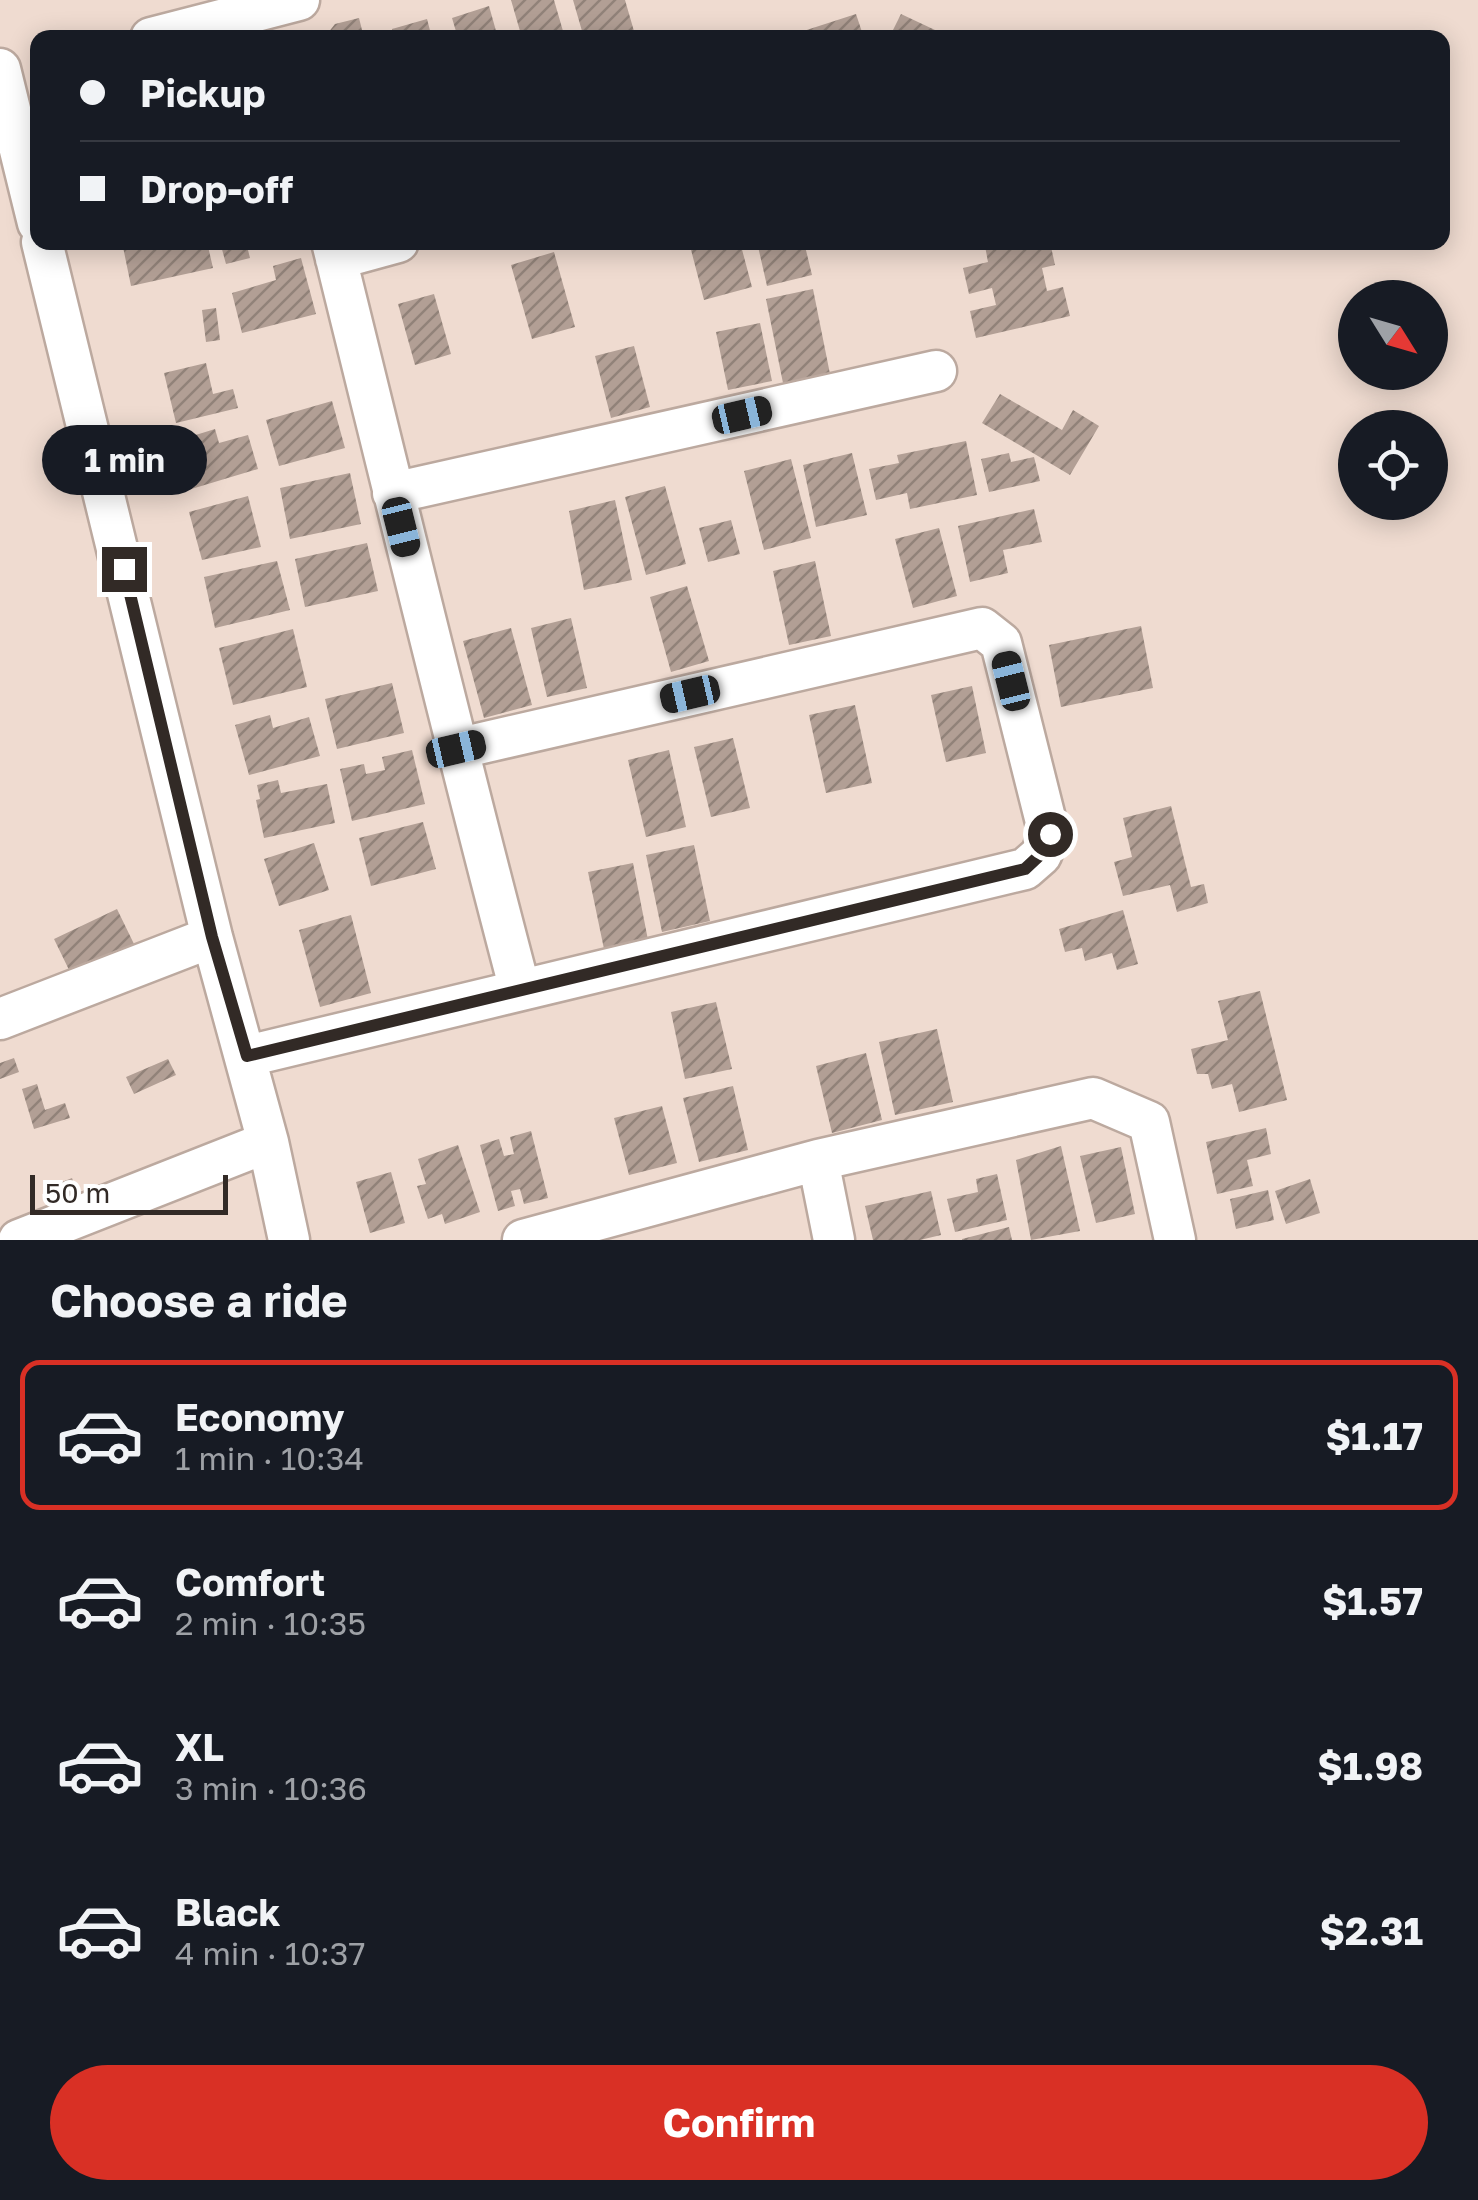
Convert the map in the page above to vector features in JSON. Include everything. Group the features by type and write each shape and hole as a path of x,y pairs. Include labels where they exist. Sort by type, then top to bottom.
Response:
{"street":[{"path":"197,30 284,15"},
{"path":"13,70 30,174"},
{"path":"44,250 212,937 247,1056 289,1240"},
{"path":"334,251 456,749 520,990"},
{"path":"393,494 936,371"},
{"path":"247,1056 1025,869 1041,854 1050,834 1002,642 990,631 974,628 456,749"},
{"path":"0,1020 212,937"},
{"path":"546,1237 818,1160 1093,1098 1150,1122 1175,1240"},
{"path":"18,1240 268,1142"},
{"path":"818,1160 834,1240"}],"building":[{"path":"511,0 554,0 563,30 520,30"},
{"path":"573,0 625,0 634,30 582,30"},
{"path":"489,6 496,30 456,30 452,18"},
{"path":"856,14 861,30 807,30"},
{"path":"901,14 935,30 893,30"},
{"path":"359,18 362,30 330,30 335,24"},
{"path":"427,19 430,30 392,30"},
{"path":"124,250 209,250 213,268 131,286"},
{"path":"222,250 248,250 250,258 226,264"},
{"path":"691,250 742,250 752,287 704,300"},
{"path":"759,250 806,250 812,275 767,286"},
{"path":"986,250 1052,250 1055,265 1042,268 1047,291 1063,287 1070,316 976,338 970,311 996,305 992,288 969,294 963,268 988,262"},
{"path":"554,252 575,327 532,339 511,265"},
{"path":"301,258 316,314 242,333 232,293 276,280 273,266"},
{"path":"813,289 830,374 783,383 766,299"},
{"path":"434,294 451,354 415,365 398,304"},
{"path":"216,308 220,340 206,342 202,310"},
{"path":"760,323 772,381 728,390 716,332"},
{"path":"634,346 650,407 611,418 595,356"},
{"path":"206,363 213,394 233,389 238,408 176,423 164,373"},
{"path":"1000,394 1062,430 1073,410 1099,426 1070,475 982,423"},
{"path":"332,401 345,448 279,466 266,420"},
{"path":"215,429 219,443 248,435 258,469 188,490 177,452 189,448 186,438"},
{"path":"966,441 977,495 910,509 907,493 876,500 869,469 899,463 897,455"},
{"path":"852,453 867,515 816,527 803,465"},
{"path":"1009,453 1011,462 1034,457 1040,481 989,492 981,459"},
{"path":"791,459 811,538 764,550 744,471"},
{"path":"350,473 361,524 290,539 280,488"},
{"path":"665,486 686,564 646,575 625,497"},
{"path":"248,496 261,547 202,560 189,512"},
{"path":"615,500 632,580 584,590 569,511"},
{"path":"1034,509 1042,542 1003,550 1008,573 970,582 958,526"},
{"path":"731,520 740,554 708,562 699,528"},
{"path":"939,528 957,596 913,608 895,539"},
{"path":"367,543 378,591 305,607 295,559"},
{"path":"277,561 290,610 215,628 204,577"},
{"path":"815,561 831,636 789,645 773,571"},
{"path":"687,586 709,661 671,672 650,597"},
{"path":"571,618 587,688 547,697 531,628"},
{"path":"1141,626 1153,688 1061,707 1049,645"},
{"path":"511,628 532,705 484,718 463,641"},
{"path":"293,629 307,687 233,705 219,648"},
{"path":"392,683 404,733 337,749 325,699"},
{"path":"972,686 986,753 946,762 931,695"},
{"path":"855,705 872,783 826,793 809,715"},
{"path":"270,715 273,728 309,717 320,756 249,775 235,725"},
{"path":"733,738 750,808 711,817 694,747"},
{"path":"412,750 425,804 352,821 340,769 364,764 366,774 385,770 382,757"},
{"path":"669,750 686,827 646,837 628,760"},
{"path":"278,780 281,793 327,784 335,823 264,838 257,785"},
{"path":"1171,806 1191,887 1204,884 1208,903 1177,912 1170,885 1123,896 1114,862 1132,857 1123,818"},
{"path":"423,822 436,869 371,886 359,838"},
{"path":"314,843 329,890 279,906 264,859"},
{"path":"694,845 710,921 662,932 646,855"},
{"path":"633,863 648,940 604,949 588,872"},
{"path":"117,909 134,944 71,974 54,939"},
{"path":"1123,910 1138,964 1117,970 1112,953 1085,961 1082,948 1065,952 1059,929"},
{"path":"351,915 371,993 320,1007 299,930"},
{"path":"1260,991 1287,1100 1239,1112 1232,1084 1212,1089 1208,1074 1197,1074 1191,1049 1228,1040 1218,1001"},
{"path":"716,1002 732,1069 685,1079 671,1012"},
{"path":"937,1029 953,1102 895,1115 879,1042"},
{"path":"866,1053 882,1120 832,1133 816,1066"},
{"path":"14,1058 19,1072 0,1079 0,1063"},
{"path":"168,1059 176,1075 134,1094 126,1077"},
{"path":"37,1084 45,1110 65,1103 70,1118 34,1129 22,1089"},
{"path":"733,1086 748,1150 699,1162 683,1098"},
{"path":"662,1106 677,1163 629,1175 614,1118"},
{"path":"1266,1128 1271,1154 1247,1160 1253,1186 1217,1194 1206,1142"},
{"path":"531,1131 548,1198 524,1204 520,1189 511,1191 515,1206 498,1211 480,1145 499,1139 504,1156 514,1154 510,1137"},
{"path":"458,1145 480,1212 445,1224 442,1214 428,1219 417,1186 426,1184 418,1159"},
{"path":"1061,1146 1080,1231 1031,1240 1016,1160"},
{"path":"1121,1147 1135,1214 1096,1223 1080,1156"},
{"path":"391,1172 405,1223 370,1233 356,1182"},
{"path":"997,1174 1007,1220 955,1232 947,1199 978,1192 976,1179"},
{"path":"72,1178 80,1199 56,1208 47,1188"},
{"path":"1310,1179 1320,1213 1286,1224 1275,1191"},
{"path":"1268,1190 1274,1220 1236,1229 1230,1199"},
{"path":"931,1191 941,1235 920,1240 873,1240 865,1206"},
{"path":"1009,1227 1012,1240 962,1240 962,1239"}],"route":[{"path":"124,569 212,937 247,1056 1025,869 1041,854 1050,834"}]}
